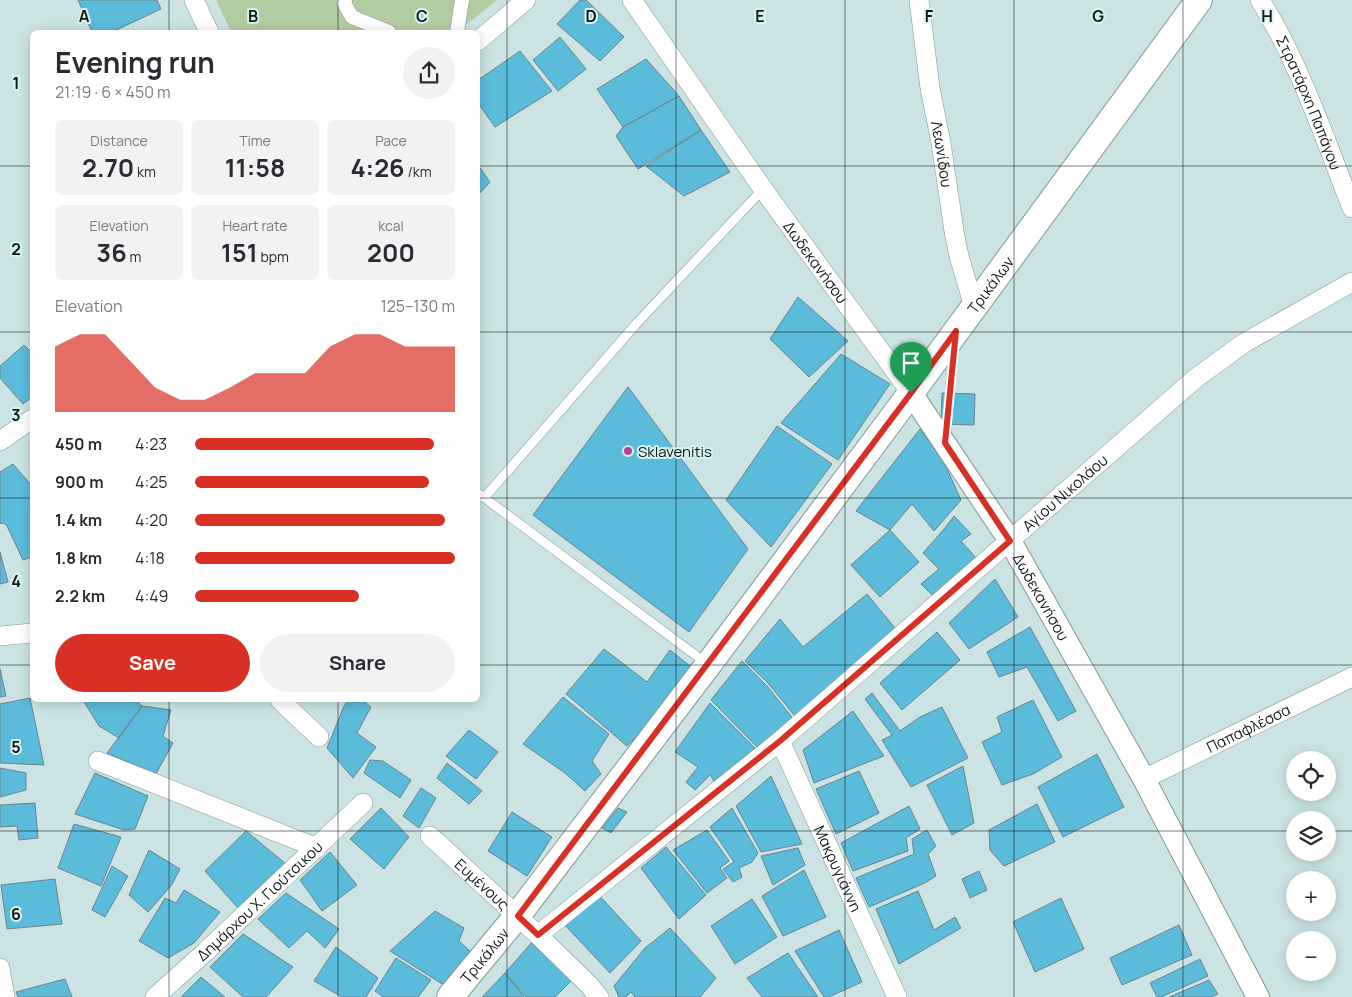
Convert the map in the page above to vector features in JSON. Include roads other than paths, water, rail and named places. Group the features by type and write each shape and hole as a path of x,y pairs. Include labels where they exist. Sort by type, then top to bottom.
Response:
{"main road":[{"name":"Τρικάλων","path":"450,997 518,916 708,665 1200,0"}],"street":[{"path":"194,0 208,30"},
{"path":"345,0 344,3 352,17 384,30"},
{"path":"457,30 462,0"},
{"path":"480,39 526,0"},
{"name":"Δωδεκανήσου","path":"632,0 763,189 911,393 1010,541 1144,779 1258,997"},
{"name":"Λεωνίδου","path":"919,0 930,88 941,143 954,231 959,256 974,307"},
{"name":"Στρατάρχη Παπάγου","path":"1260,0 1300,74 1352,208"},
{"name":"Αγίου Νικολάου","path":"538,935 780,741 1159,409 1212,365 1244,343 1352,282"},
{"path":"0,441 30,420"},
{"path":"0,636 30,633"},
{"name":"Παπαφλέσσα","path":"1144,779 1352,677"},
{"path":"282,702 319,737"},
{"name":"Μακρυγιάννη","path":"780,741 897,997"},
{"path":"98,761 317,848"},
{"name":"Δημάρχου Χ. Γιούτσικου","path":"155,997 317,848 363,803"},
{"name":"Ευμένους","path":"430,836 538,935 590,985 599,997"},
{"path":"0,968 5,997"}],"lane":[{"path":"708,665 481,496 631,330 763,189"},
{"path":"945,443 956,331"}],"place":[{"name":"Sklavenitis","path":"628,451"}]}
